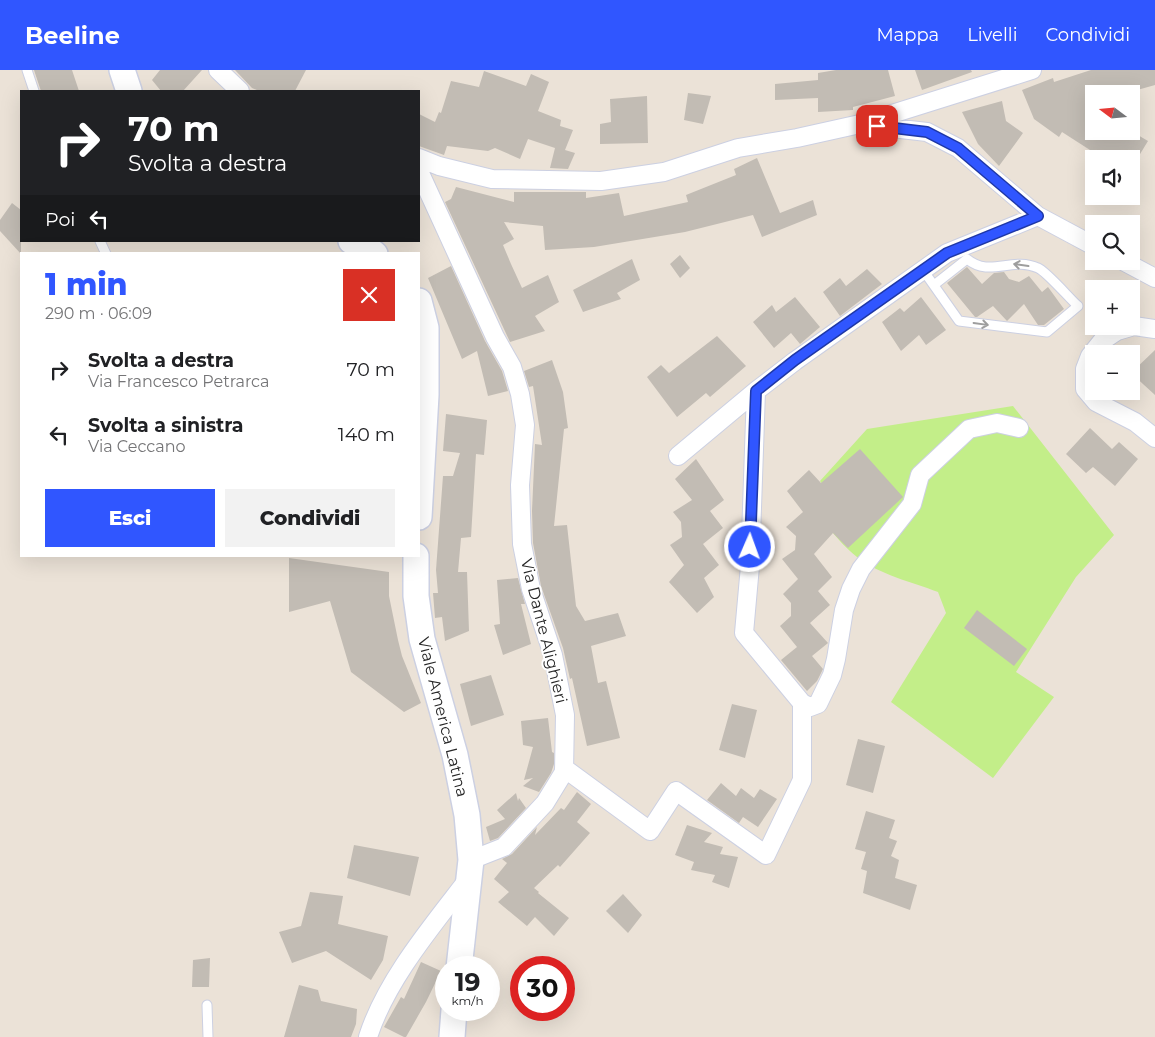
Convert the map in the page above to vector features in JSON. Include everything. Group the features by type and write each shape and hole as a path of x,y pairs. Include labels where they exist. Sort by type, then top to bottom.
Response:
{"main road":[{"path":"122,70 129,90"},
{"path":"354,242 372,252"},
{"path":"420,305 426,328 426,395 420,500"},
{"name":"Viale America Latina","path":"416,557 416,596 422,640 455,755 467,815 470,868 460,956"},
{"path":"452,1037 453,1021"}],"street":[{"path":"218,70 239,90"},
{"path":"420,158 439,166 492,179 601,181 664,172 738,148 797,138 860,124 1032,70"},
{"path":"860,124 927,132 958,148 1038,216 1085,241"},
{"name":"Via Dante Alighieri","path":"420,173 491,328 512,367 520,394 525,425 520,485 522,544 531,589 553,655 564,715 564,772 545,803 504,847 470,868"},
{"path":"678,456 795,360 947,253 1038,216"},
{"path":"1140,270 1155,278"},
{"path":"1155,329 1134,326 1117,331 1102,341 1090,356 1084,369 1085,389 1096,402 1135,422 1155,438"},
{"path":"756,391 750,566 744,633 802,703 810,707 818,704 824,694 836,659 844,610 851,589 861,570 912,504 920,475 969,429 997,423 1020,428"},
{"path":"564,768 650,831 676,791 766,855 802,780 802,703"},
{"path":"368,1037 379,1007 470,868"}],"lane":[{"path":"27,70 34,90"},
{"path":"923,270 959,321 1047,332 1078,306 1039,268 1014,264 986,268 974,265 967,259 934,284"},
{"path":"207,1005 208,1037"}],"green space":[{"path":"1013,406 1114,535 1076,577 1016,672 1054,697 993,778 891,702 946,613 938,592 876,569 857,557 843,544 823,521 838,505 820,481 867,429"}],"building":[{"path":"34,70 72,70 79,90 41,90"},
{"path":"160,70 202,70 184,90 160,90 152,80"},
{"path":"235,70 306,70 296,90 257,90 252,88"},
{"path":"836,70 888,70 895,96 853,107 853,110 818,112 818,98 775,100 775,84 818,80 818,73"},
{"path":"915,70 971,70 972,72 922,90"},
{"path":"1091,70 1155,70 1155,85 1140,89 1140,85 1085,85 1085,140 1140,140 1140,136 1148,141 1140,154 1140,150 1090,150 1062,132 1059,137 1034,119 1022,90 1053,78 1054,82"},
{"path":"484,71 526,86 531,74 549,82 538,111 561,120 560,126 573,130 565,150 575,153 568,169 550,168 555,148 528,139 520,159 495,148 488,151 447,146 444,155 420,146 420,114 435,122 439,112 441,113 451,81 479,87"},
{"path":"688,93 711,96 703,124 684,120"},
{"path":"647,96 648,143 600,144 600,124 611,122 610,99"},
{"path":"1002,101 1006,121 1023,133 999,166 978,144 962,112"},
{"path":"757,158 780,213 813,200 817,215 762,237 753,215 685,232 594,247 545,250 543,226 504,222 514,239 503,245 522,288 548,275 559,302 535,316 545,331 510,342 445,202 451,199 456,187 514,202 514,192 586,192 586,198 619,193 624,216 688,202 686,195 736,175 734,169"},
{"path":"12,203 20,209 20,253 0,231 0,220"},
{"path":"680,255 690,268 680,278 670,264"},
{"path":"632,259 640,280 617,293 621,299 583,312 573,290"},
{"path":"451,266 485,341 502,371 508,391 488,396 477,351 462,359 428,278"},
{"path":"967,267 982,284 994,273 1004,272 1009,279 1019,282 1029,276 1042,292 1048,287 1064,309 1044,325 1038,325 1024,304 1007,321 993,306 975,317 947,283"},
{"path":"867,269 882,284 840,316 823,292 840,278 846,286"},
{"path":"795,297 820,327 800,344 791,333 774,348 753,322 772,305 776,312"},
{"path":"921,297 946,330 926,345 919,335 901,351 882,322 900,308 904,312"},
{"path":"717,336 746,366 710,397 706,393 677,417 647,377 661,365 669,373"},
{"path":"1155,350 1155,395 1140,381 1140,364"},
{"path":"552,360 563,392 568,428 564,429 554,526 567,525 576,606 585,621 618,613 626,636 591,646 598,683 606,681 620,738 587,746 572,678 570,679 563,648 541,586 533,543 532,511 535,444 542,445 533,386 529,387 524,371"},
{"path":"446,414 487,420 484,455 476,454 471,537 461,538 458,572 467,572 469,631 445,641 442,617 435,618 433,593 438,593 436,570 443,476 453,476 460,453 443,451"},
{"path":"1090,428 1112,449 1119,442 1138,459 1115,486 1093,467 1086,473 1066,454"},
{"path":"860,449 903,497 848,548 833,533 814,554 832,577 818,591 830,605 810,623 828,643 812,656 823,669 817,681 807,691 781,660 797,647 780,626 791,616 791,603 783,594 798,579 782,559 795,550 796,536 786,527 803,512 787,491 809,470 821,483"},
{"path":"696,459 724,500 710,511 723,528 703,544 719,565 704,578 714,597 697,613 669,582 684,565 670,545 682,537 681,522 673,512 692,500 675,479"},
{"path":"289,558 389,572 389,596 398,640 402,656 421,703 404,712 351,672 330,601 289,612"},
{"path":"518,578 525,604 521,604 531,644 503,655 494,625 500,624 497,580"},
{"path":"977,610 1027,649 1014,666 964,628"},
{"path":"491,675 504,715 471,726 460,684"},
{"path":"732,704 757,710 745,758 719,750"},
{"path":"548,718 554,764 551,773 539,792 523,786 533,778 524,780 533,747 523,745 521,721"},
{"path":"858,739 885,746 873,793 846,785"},
{"path":"721,783 736,796 741,788 754,798 760,789 777,799 758,827 743,817 739,823 707,800"},
{"path":"577,792 591,804 577,822 590,833 560,867 558,865 534,888 569,918 554,936 535,917 527,926 498,902 509,892 494,879 507,863 502,859 512,854 537,827 535,835 561,808 564,810"},
{"path":"516,793 518,801 519,798 526,808 498,838 490,841 486,827 505,819 497,810"},
{"path":"866,811 895,820 889,838 897,841 891,856 899,860 895,878 917,885 910,910 863,893 867,871 861,869 866,852 855,849"},
{"path":"687,825 712,833 704,842 723,847 720,854 738,857 729,888 712,882 715,875 691,870 694,862 675,855"},
{"path":"354,845 419,857 410,896 347,878"},
{"path":"310,892 343,896 338,924 388,936 383,960 371,980 326,951 292,963 279,932 301,926"},
{"path":"623,894 642,915 628,933 606,911"},
{"path":"210,958 209,987 192,987 193,960"},
{"path":"421,962 435,968 435,983 406,1037 384,1027 401,997 404,999"},
{"path":"299,985 318,990 321,1001 357,1009 356,1024 351,1037 284,1037"}],"route":[{"path":"750,547 756,391 795,360 947,253 1038,216 958,148 927,132 877,126"}]}
